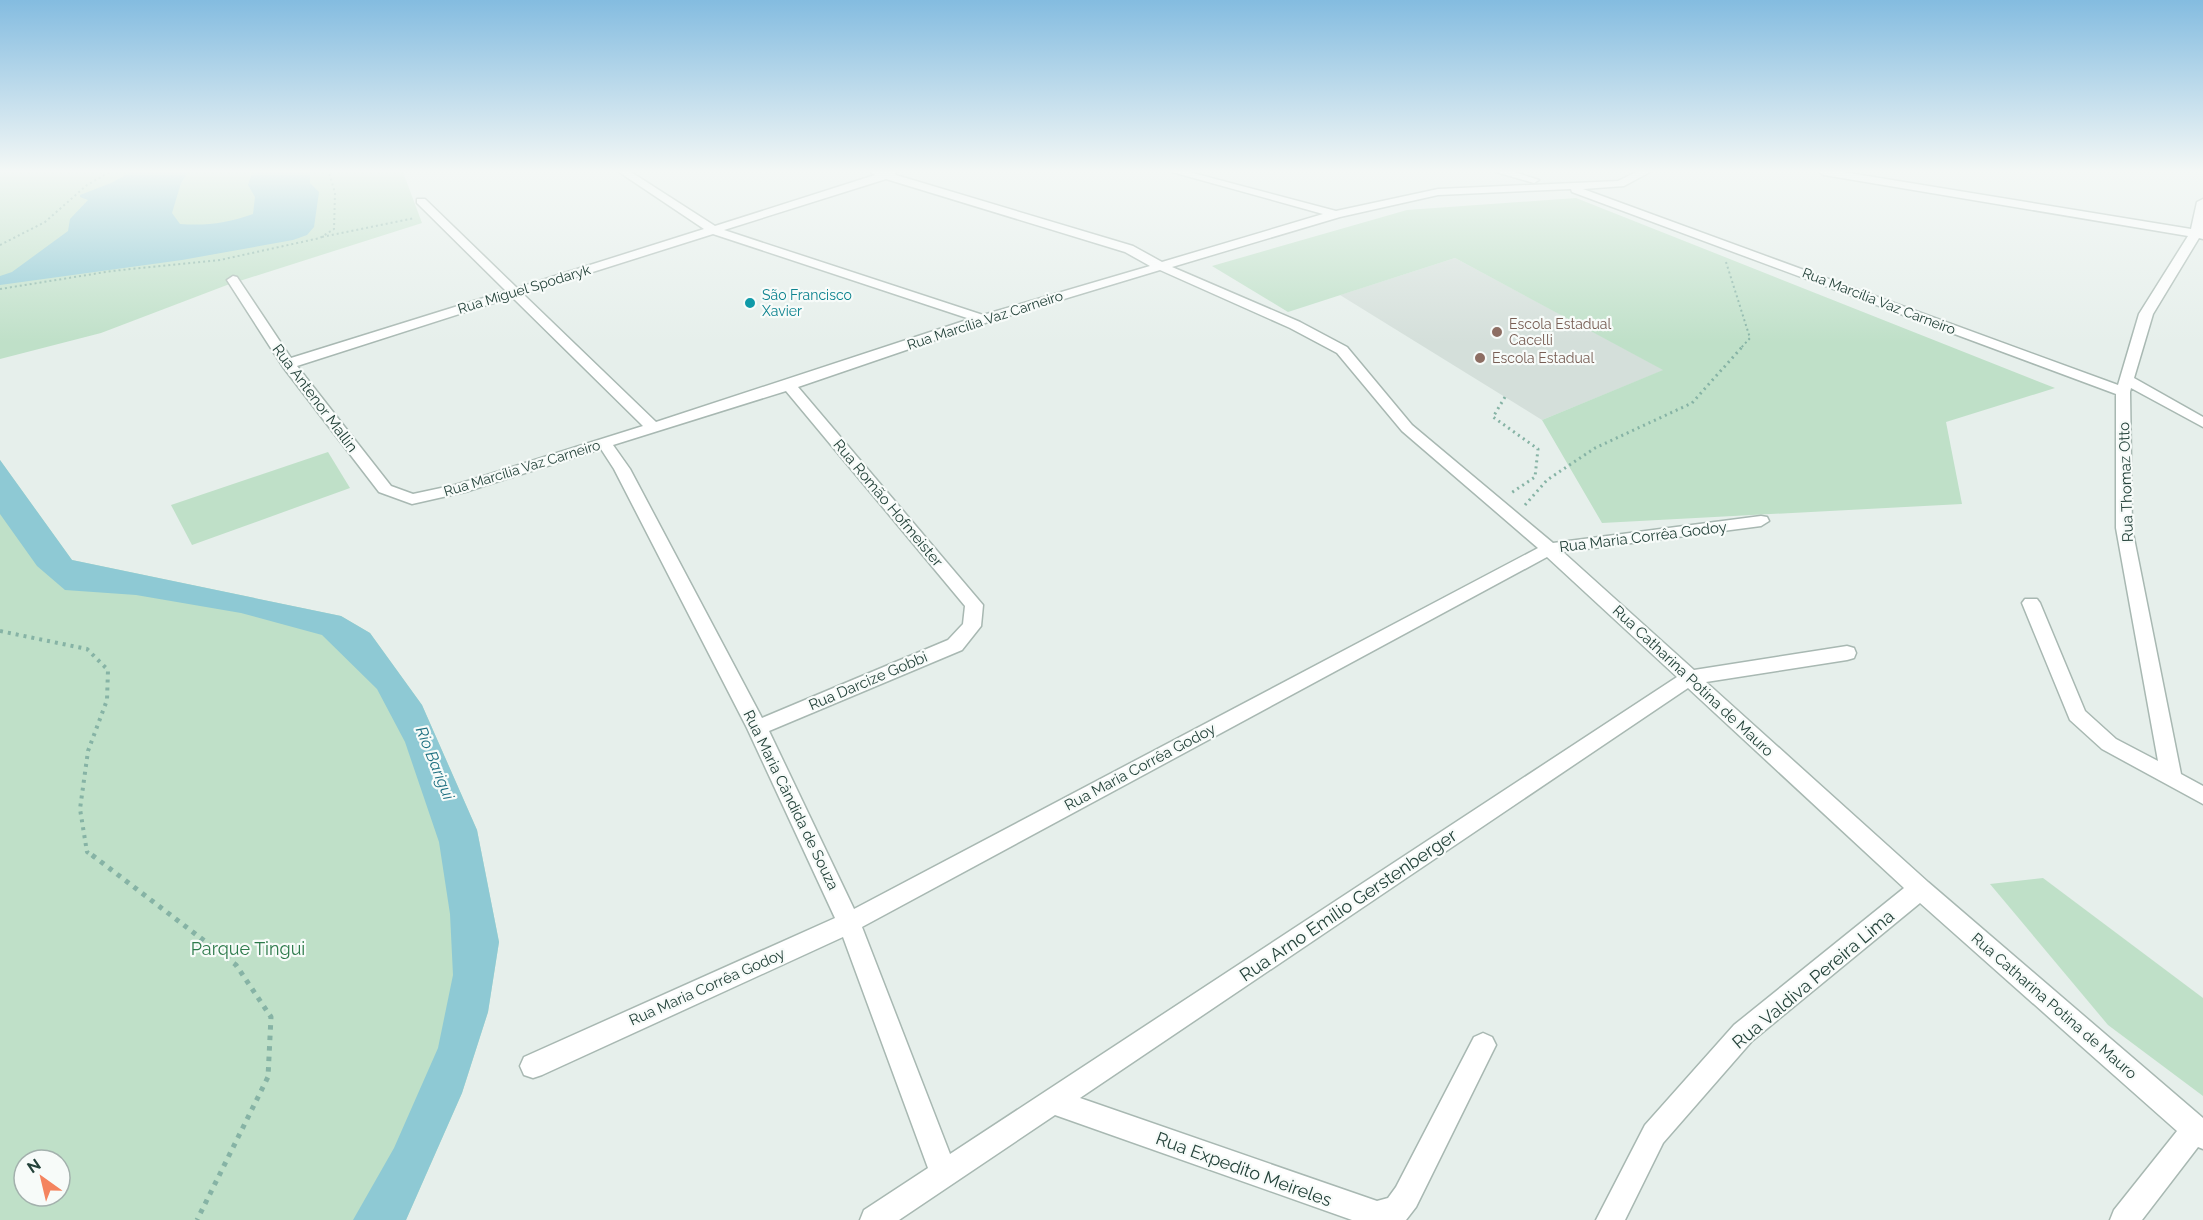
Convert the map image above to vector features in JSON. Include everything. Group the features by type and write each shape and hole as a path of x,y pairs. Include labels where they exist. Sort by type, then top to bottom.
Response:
{"street":[{"path":"449,229 653,428"},
{"path":"712,229 984,319"},
{"name":"Rua Miguel Spodaryk","path":"288,364 721,229"},
{"name":"Rua Catharina Potina de Mauro","path":"1062,229 1129,249 1160,266 1295,324 1342,350 1407,428 1549,549 1920,890 2199,1133"},
{"name":"Rua Marcília Vaz Carneiro","path":"412,499 459,489 789,385 984,319 1286,229"},
{"name":"Rua Marcília Vaz Carneiro","path":"1685,229 2125,386 2203,423"},
{"path":"2172,229 2199,234"},
{"name":"Rua Thomaz Otto","path":"2171,777 2124,528 2125,386 2146,314 2199,234"},
{"name":"Rua Antenor Mallin","path":"233,280 288,364 385,489 412,499"},
{"name":"Rua Romão Hofmeister","path":"789,385 974,605 972,626"},
{"name":"Rua Maria Cândida de Souza","path":"604,443 622,470 757,728 849,922 944,1173"},
{"name":"Rua Maria Corrêa Godoy","path":"533,1066 849,922 1549,549 1761,521"},
{"path":"2031,603 2077,715 2109,744 2203,796"},
{"name":"Rua Darcize Gobbi","path":"757,728 955,645 972,626"},
{"name":"Rua Arno Emílio Gerstenberger","path":"874,1220 1689,678 1847,653"},
{"name":"Rua Valdiva Pereira Lima","path":"1610,1220 1654,1134 1743,1033 1920,890"},
{"name":"Rua Expedito Meireles","path":"1053,1101 1377,1215 1396,1210 1406,1197 1483,1045"},
{"path":"2124,1220 2199,1133"}],"path":[{"path":"0,245 31,229"},
{"path":"320,238 334,229"},
{"path":"0,289 112,271 220,260 363,229"},
{"path":"1531,514 1523,507 1547,480 1595,448 1692,403 1750,338 1719,241"},
{"path":"1495,503 1535,477 1538,448 1493,417 1504,396"},
{"path":"0,631 87,649 108,670 107,700 88,751 80,809 87,852 236,965 271,1017 268,1077 196,1220"}],"shaded area":[{"name":"Escola Estadual Cacelli","path":"1455,258 1664,370 1542,420 1340,295"}],"green space":[{"path":"0,229 403,229 227,285 101,333 0,359"},
{"path":"1341,229 1654,229 2055,388 1946,422 1962,504 1602,523 1542,420 1663,370 1455,258 1288,312 1212,266"},
{"path":"328,452 350,488 192,545 171,505"},
{"name":"Parque Tingui","path":"0,460 72,560 341,616 370,633 422,705 477,830 499,942 488,1012 462,1093 406,1220 0,1220"},
{"path":"2043,878 2203,998 2203,1096 2108,1025 1990,884"}],"water":[{"path":"68,229 312,229 307,235 293,240 182,260 0,285 0,276 12,272"},
{"name":"Rio Barigui","path":"0,460 72,560 341,616 370,633 422,705 477,830 499,942 488,1012 462,1093 406,1220 353,1220 394,1148 438,1048 453,975 450,914 439,842 405,742 377,689 322,635 241,613 136,595 65,590 37,566 0,514"}],"place":[{"name":"São Francisco Xavier","path":"750,303"},
{"name":"Escola Estadual Cacelli","path":"1497,332"},
{"name":"Escola Estadual","path":"1480,358"}]}
